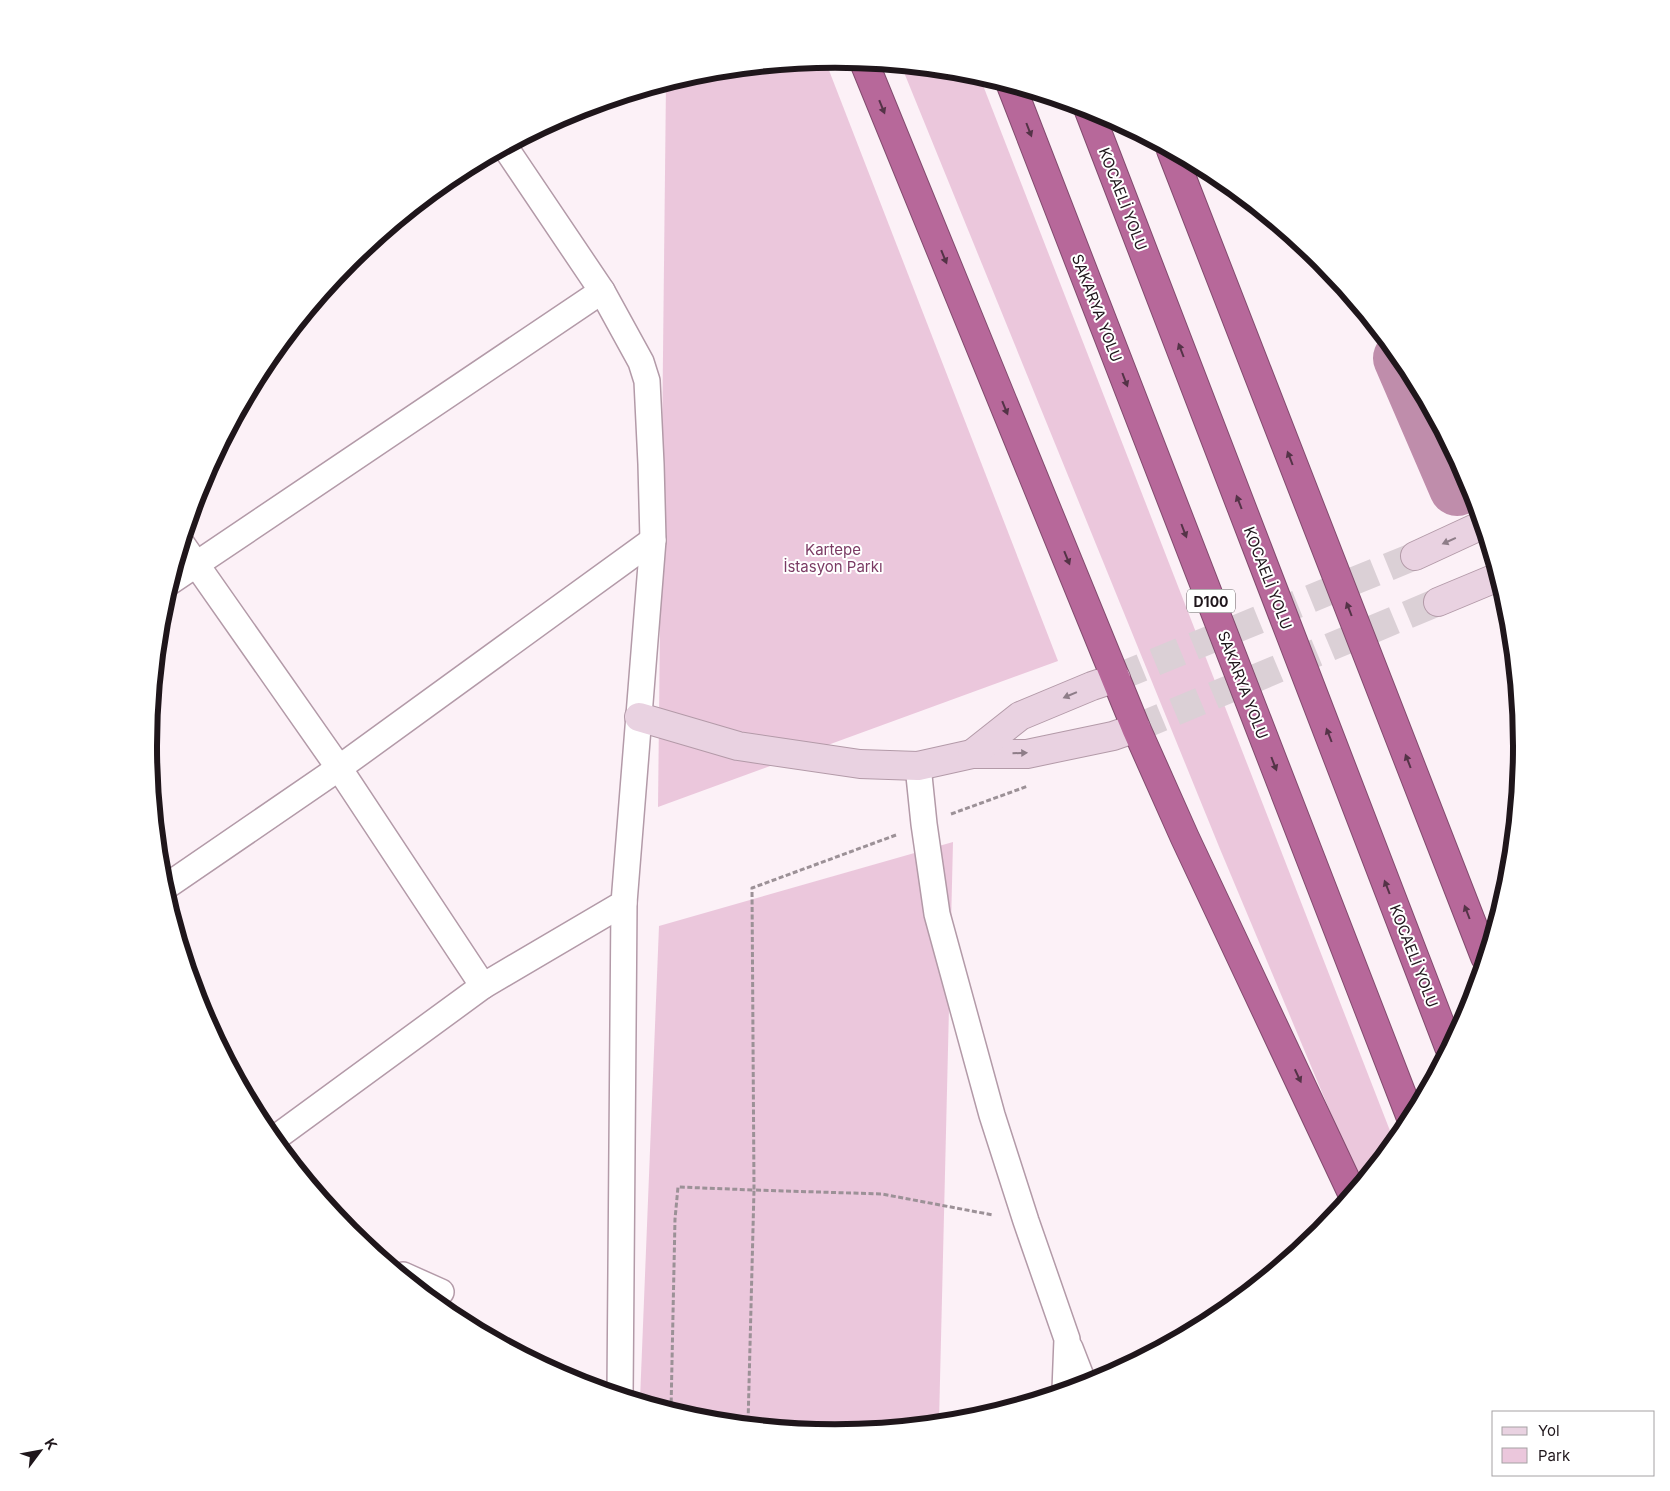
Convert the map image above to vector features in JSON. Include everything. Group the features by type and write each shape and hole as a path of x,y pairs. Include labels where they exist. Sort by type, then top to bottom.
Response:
{"highway":[{"path":"867,69 1136,728 1185,838 1349,1187"},
{"name":"SAKARYA YOLU","path":"1014,92 1407,1108"},
{"name":"KOCAELİ YOLU","path":"1092,118 1446,1039"},
{"path":"1174,158 1482,948"}],"street":[{"path":"508,152 602,291 640,362 647,381 653,540 624,902 620,1389"},
{"path":"179,576 602,291"},
{"path":"1414,556 1477,527"},
{"path":"171,883 338,768 653,540"},
{"path":"186,550 338,768 483,986"},
{"path":"1438,602 1492,579"},
{"path":"972,754 1020,716 1116,678"},
{"path":"639,717 738,746 860,764 918,766 972,754 1027,754 1112,736 1136,728"},
{"path":"918,766 937,914 992,1115 1026,1221 1081,1377"},
{"path":"280,1135 483,986 624,902"},
{"path":"424,1284 441,1292"},
{"path":"1065,1383 1067,1339"}],"path":[{"path":"748,1418 754,1190 752,888 1035,783"},
{"path":"671,1403 675,1219 678,1188 882,1194 1026,1221"}],"green space":[{"name":"Kartepe İstasyon Parkı","path":"828,68 1058,661 658,807 666,90 747,73"},
{"path":"904,71 923,73 983,85 1391,1133 1358,1177 1220,849"},
{"path":"953,842 939,1415 879,1422 835,1424 791,1422 747,1418 703,1410 640,1394 659,926"}],"waterway":[{"path":"1423,408 1457,488"}],"tunnel":[{"path":"1116,678 1415,556"},
{"path":"1136,728 1438,602"}]}
